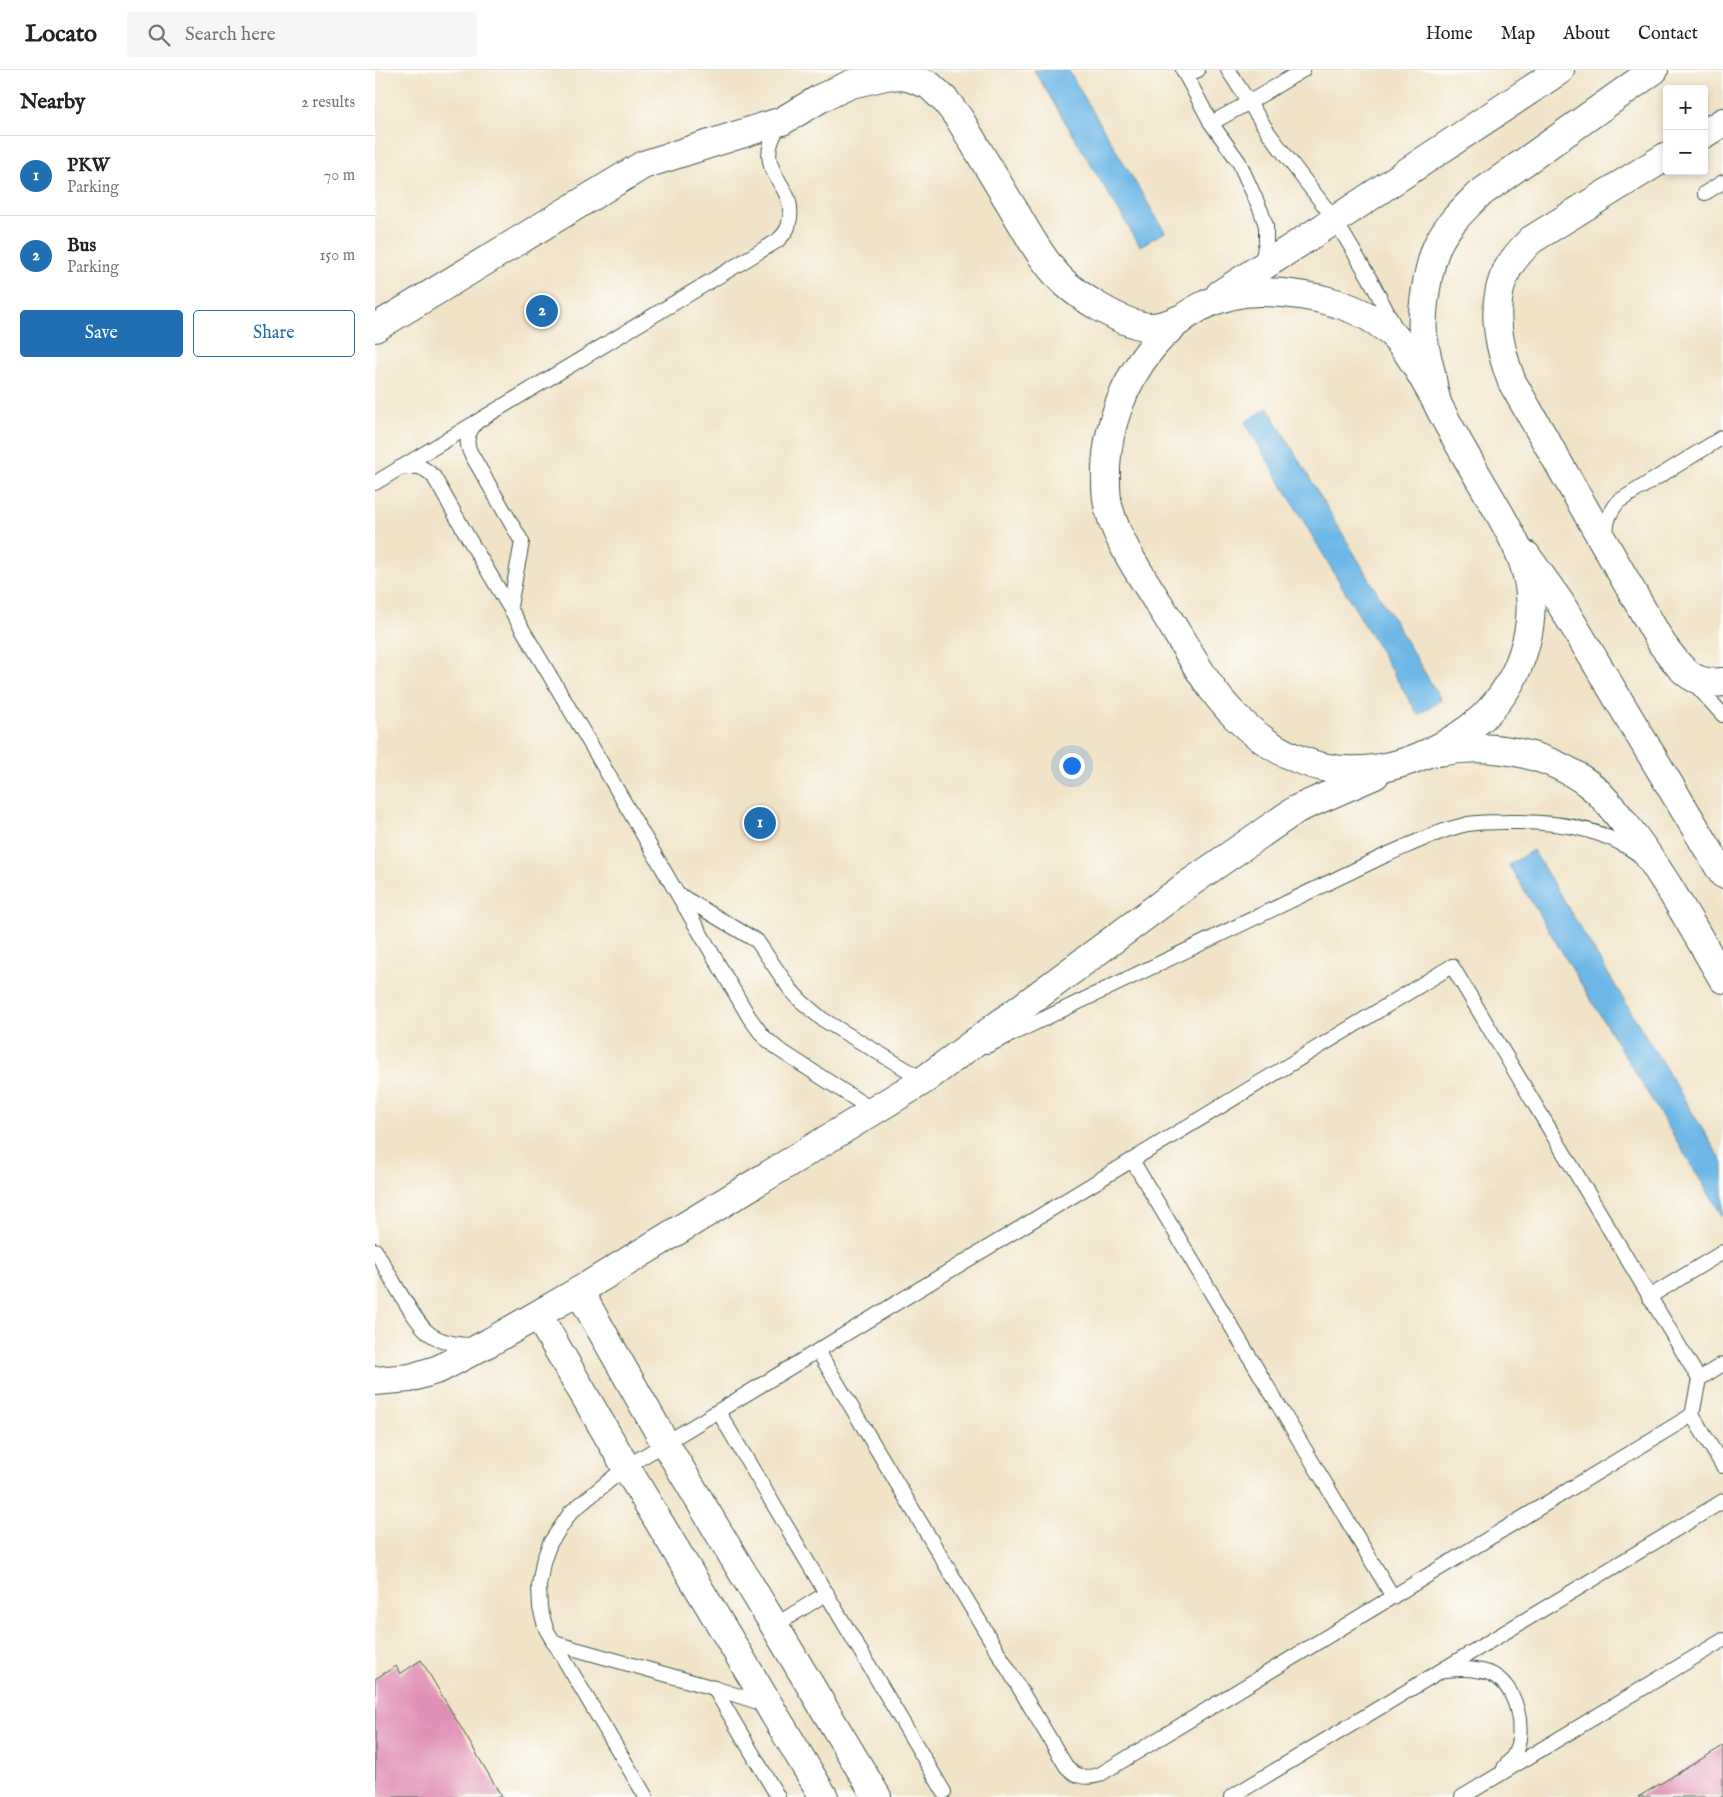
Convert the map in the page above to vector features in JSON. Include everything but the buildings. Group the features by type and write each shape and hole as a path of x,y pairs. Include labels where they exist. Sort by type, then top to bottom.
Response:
{"street":[{"path":"1397,765 1368,770 1342,770 1314,765 1283,752 1255,734 1212,690 1125,546 1108,507 1106,481 1107,448 1113,420 1126,389 1147,352 1192,312 1335,220 1560,70"},
{"path":"1436,401 1423,332 1423,309 1427,282 1437,245 1453,221 1477,195 1654,70"},
{"path":"375,328 643,165 782,121 851,84 890,75 908,77 929,85 959,118 1041,255 1057,276 1103,310 1131,323 1151,327 1165,326 1227,296 1254,292 1283,293 1329,301 1378,322 1410,356 1510,532 1524,564 1530,594 1530,628 1513,680 1483,717 1446,744 1297,809 1187,885 931,1075 539,1315 439,1368 410,1378 375,1381"},
{"path":"1708,131 1723,122"},
{"path":"1663,158 1531,240 1518,254 1507,271 1497,309 1498,330 1503,360 1512,382 1662,644 1685,672 1699,682 1723,682"},
{"path":"1510,532 1559,601 1723,874"},
{"path":"1422,755 1458,748 1510,750 1561,768 1589,784 1608,802 1645,849 1723,979"},
{"path":"579,1291 665,1443 877,1797"},
{"path":"539,1315 626,1467 824,1797"}],"lane":[{"path":"1229,70 1248,103 1270,135 1335,220 1370,279 1410,356"},
{"path":"1211,123 1303,70"},
{"path":"1189,72 1211,123 1239,162 1266,226 1266,242 1263,257 1254,272"},
{"path":"375,483 777,241 788,228 791,211 786,195 773,173 769,159 769,146 773,134 782,121"},
{"path":"1705,193 1723,182"},
{"path":"477,422 469,432 466,444 522,542 510,606"},
{"path":"1610,554 1606,523 1611,511 1619,501 1723,437"},
{"path":"399,468 415,466 428,470 434,477 735,994 763,1036 798,1062 874,1111"},
{"path":"1685,672 1723,715"},
{"path":"679,896 757,941 790,989 822,1019 931,1075 1089,996 1386,855 1469,824 1548,822 1594,833 1613,839 1631,848 1645,859 1667,885"},
{"path":"646,1797 546,1629 539,1608 539,1586 543,1562 550,1543 571,1512 626,1467 1452,966 1699,1379 1692,1415 1723,1466"},
{"path":"1132,1160 1393,1597"},
{"path":"375,1250 419,1323 429,1334 443,1341 456,1344 473,1345 490,1342"},
{"path":"1649,1296 1723,1252"},
{"path":"818,1351 1066,1766 1080,1776 1088,1778 1099,1775 1692,1415"},
{"path":"1699,1379 1723,1364"},
{"path":"718,1411 944,1792"},
{"path":"1231,1797 1723,1501"},
{"path":"774,1626 827,1593"},
{"path":"1462,1797 1723,1640"},
{"path":"554,1643 713,1688 769,1706"},
{"path":"1441,1670 1467,1668 1491,1674 1507,1688 1518,1708 1521,1731 1514,1755 1499,1775"},
{"path":"713,1688 778,1797"}],"water":[{"path":"1034,70 1068,70 1165,232 1140,246"},
{"path":"1268,408 1441,700 1418,715 1245,422"},
{"path":"1533,850 1723,1163 1723,1217 1509,865"}],"place":[{"name":"Bus","path":"542,311"},
{"name":"PKW","path":"760,823"}]}
